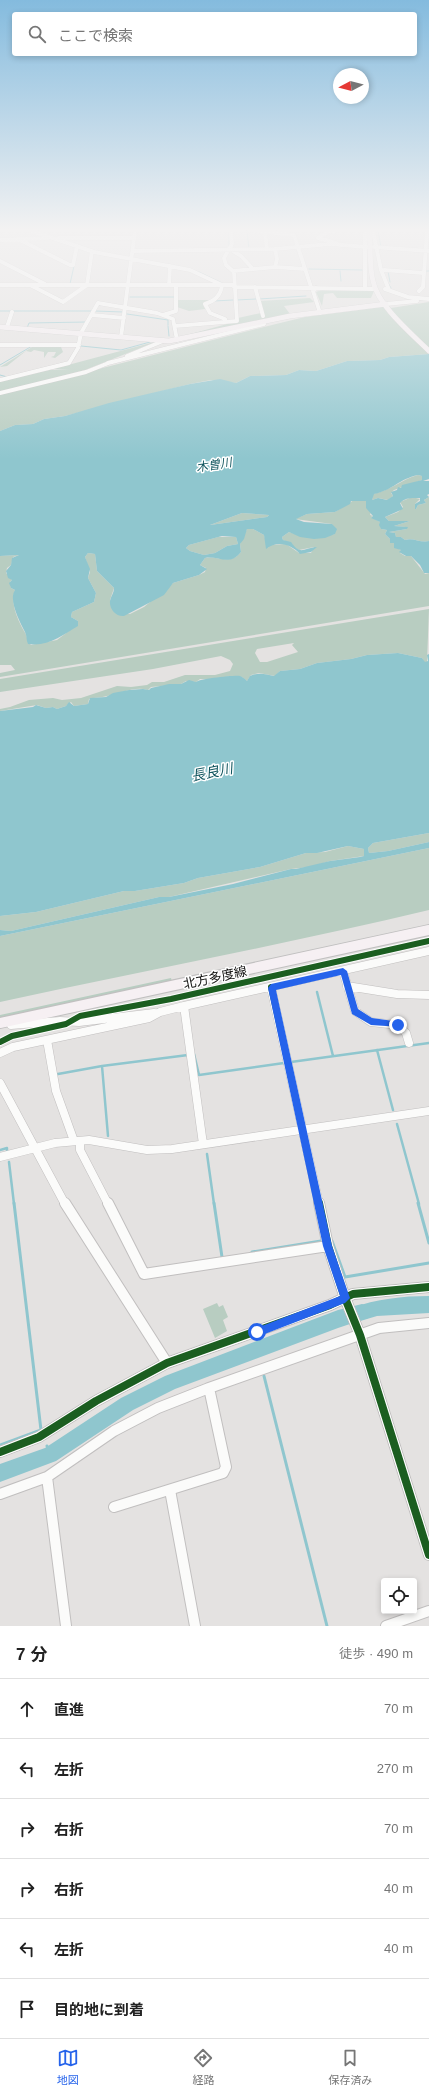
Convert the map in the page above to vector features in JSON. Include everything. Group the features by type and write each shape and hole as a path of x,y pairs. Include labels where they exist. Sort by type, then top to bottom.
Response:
{"main road":[{"path":"0,327 163,341 177,340 290,316 377,307"},
{"path":"388,307 429,351"},
{"name":"北方多度線","path":"2,1024 429,930"}],"street":[{"path":"0,380 30,374 69,363 78,345 81,334 96,307"},
{"path":"120,307 163,315 173,319 177,340"},
{"path":"163,315 176,311 176,307"},
{"path":"205,307 206,310 212,316 230,321"},
{"path":"175,326 236,321 235,307"},
{"path":"260,307 263,316"},
{"path":"318,307 320,312"},
{"path":"121,337 126,308"},
{"path":"7,327 12,312"},
{"path":"92,316 124,318"},
{"path":"108,363 169,349 284,318"},
{"path":"0,393 86,372 163,341"},
{"path":"0,345 78,345"},
{"path":"2,1024 11,1025 60,1020 79,1022 160,1012 429,951 429,955"},
{"path":"343,971 355,1011 371,1022 398,1025 406,1033 409,1043"},
{"path":"348,986 397,994 429,995"},
{"path":"271,988 328,1246 359,1333 429,1555"},
{"path":"184,1006 203,1144"},
{"path":"0,1052 13,1047 149,1018 160,1012"},
{"path":"48,1040 51,1075 56,1095 77,1140 80,1150 144,1274 328,1246"},
{"path":"0,1083 10,1099 58,1193 167,1363"},
{"path":"0,1157 55,1143 77,1140 147,1150 203,1144 429,1111"},
{"path":"0,1452 39,1437 96,1401 167,1363 346,1300 353,1294 429,1288"},
{"path":"0,1494 47,1477 114,1431 158,1408 359,1333 404,1324 429,1323"},
{"path":"114,1507 224,1473 226,1467 209,1388"},
{"path":"47,1477 66,1626"},
{"path":"170,1490 194,1626"},
{"path":"386,1626 429,1611"}],"green space":[{"path":"177,307 205,307 205,309 189,311"},
{"path":"260,307 285,307 290,314 183,336 238,321 238,318 261,313"},
{"path":"382,307 429,307 429,354 389,357 380,360 347,361 316,371 299,370 286,375 250,376 236,383 211,380 65,416 44,419 33,424 15,425 0,431 0,394 305,317"},
{"path":"158,341 85,370 0,392 0,381 49,370 70,369 53,369"},
{"path":"32,347 61,347 63,352 55,358 51,357 54,356 56,352 48,352 44,358 44,352 34,350 31,352 26,351 7,366 0,367"},
{"path":"418,475 422,476 422,480 394,490 391,493 393,496 388,500 378,498 372,500 373,494 386,490"},
{"path":"412,497 420,499 415,504 416,509 418,505 426,503 424,500 429,497 429,541 411,539 405,540 401,537 396,538 395,533 389,532 407,529 406,527 394,526 410,521 389,521 385,517 398,512 403,507 400,502"},
{"path":"354,500 366,501 371,512 370,515 373,516 371,517 380,522 381,529 387,530 385,534 390,539 390,543 394,543 395,547 401,550 400,553 405,556 411,556 425,574 429,573 429,606 0,677 0,673 15,670 11,665 0,665 0,556 19,555 13,557 11,565 7,568 6,573 12,580 10,582 11,588 15,590 13,601 17,617 28,642 31,645 57,640 78,624 78,621 71,617 72,612 94,602 96,593 88,578 90,572 85,557 88,553 95,554 97,571 114,588 110,600 114,612 130,614 144,607 173,583 205,572 206,568 200,565 205,558 210,557 228,559 237,556 241,552 240,544 247,529 253,529 264,535 268,548 269,545 286,544 299,553 311,553 314,547 299,550 293,547 292,544 283,540 282,537 289,532 312,538 335,534 332,524 295,519 307,514 335,512"},
{"path":"242,513 269,515 267,517 210,525"},
{"path":"218,537 236,537 238,544 227,546 215,553 204,555 190,551 186,548 189,545"},
{"path":"429,609 427,662 424,662 422,658 398,653 367,655 351,659 317,663 300,669 280,671 275,676 259,673 251,675 247,681 242,677 231,676 214,679 200,679 196,682 186,681 181,684 151,687 148,690 133,689 105,697 89,699 88,704 74,706 71,702 66,706 57,709 37,705 0,711 0,709 29,700 53,698 62,700 81,698 117,686 131,687 147,685 152,682 164,682 185,675 215,675 230,671 233,664 230,660 221,656 153,669 0,692 0,679","holes":["294,643 292,645 298,652 267,662 260,662 255,653 257,649"]},
{"path":"429,833 429,842 388,851 369,853 368,848 373,843"},
{"path":"348,846 364,849 364,856 330,861 310,867 291,869 169,897 159,897 11,931 0,930 0,916 36,912 124,891 135,891 184,883 198,878 260,867 306,853 325,852"},
{"path":"429,848 429,910 269,946 0,1002 0,936"},
{"path":"171,978 172,982 0,1020 0,1015"},
{"path":"217,1303 219,1307 223,1305 228,1317 223,1320 227,1331 215,1338 203,1309"}],"water":[{"name":"木曽川","path":"429,354 429,479 423,481 429,481 429,494 427,495 429,497 424,500 426,503 418,505 416,509 415,504 420,501 420,498 409,498 400,503 403,509 385,517 389,521 410,521 394,526 408,527 407,529 389,532 395,533 396,537 401,537 405,540 411,539 429,541 429,573 424,573 420,565 411,556 406,556 399,552 401,550 394,548 394,543 390,543 390,539 385,534 387,530 381,529 379,525 380,522 371,518 373,516 366,508 366,501 351,501 350,504 335,512 307,514 296,519 304,522 332,524 337,529 335,534 325,538 314,539 300,537 289,532 282,537 283,540 291,542 297,549 300,550 317,547 311,552 300,554 284,544 270,546 266,549 264,535 253,529 247,529 244,539 240,544 241,552 237,556 228,560 210,557 205,558 200,565 207,569 199,575 173,583 164,595 124,616 116,614 112,610 110,601 114,588 97,571 95,554 88,553 85,557 90,569 88,578 96,593 94,602 72,612 71,617 78,621 78,626 55,640 42,644 28,644 26,634 14,605 13,594 15,590 11,588 9,583 12,580 8,578 6,571 11,565 12,558 19,555 0,556 0,431 15,425 33,424 44,419 65,416 109,403 190,384 220,379 236,383 250,376 286,375 299,370 316,371 347,361 380,360 389,357","holes":["418,475 422,476 422,480 402,485 401,488 398,487 397,490 391,492 393,496 387,500 378,498 372,500 374,494","242,513 269,515 267,517 210,525","222,536 236,537 238,544 227,546 215,553 204,555 190,551 186,548 189,545"]},
{"name":"長良川","path":"398,653 422,658 425,662 428,661 427,655 429,654 429,833 373,843 368,848 369,853 388,851 429,842 429,848 0,936 0,930 11,931 159,897 169,897 233,884 291,869 360,857 364,856 364,849 348,846 317,853 306,853 260,867 198,878 184,883 135,891 124,891 36,912 0,916 0,711 33,707 36,705 46,708 53,707 57,709 66,706 69,702 74,706 88,704 90,698 106,697 113,693 129,690 149,690 151,688 169,684 181,684 189,680 196,682 224,677 241,676 247,681 250,676 256,674 274,676 280,671 300,669 317,663 351,659 367,655"},
{"path":"429,1296 429,1313 377,1316 357,1322 351,1308 370,1302"}],"waterway":[{"path":"0,311 93,311"},
{"path":"95,311 123,312"},
{"path":"127,314 168,320 168,325"},
{"path":"27,328 29,323 87,322"},
{"path":"168,326 169,336"},
{"path":"81,346 121,350 150,342"},
{"path":"0,365 32,346"},
{"path":"0,375 7,377"},
{"path":"317,992 333,1056"},
{"path":"377,1050 429,1043"},
{"path":"291,1062 377,1050"},
{"path":"377,1050 393,1110"},
{"path":"194,1054 199,1075 284,1063"},
{"path":"102,1066 188,1055"},
{"path":"58,1074 102,1066"},
{"path":"102,1066 108,1136"},
{"path":"397,1124 419,1204"},
{"path":"0,1150 7,1148 7,1151"},
{"path":"207,1154 214,1204"},
{"path":"9,1162 14,1204"},
{"path":"0,1445 41,1430 14,1203"},
{"path":"214,1203 222,1257"},
{"path":"418,1203 429,1243"},
{"path":"252,1252 321,1241"},
{"path":"332,1241 345,1277 429,1263"},
{"path":"0,1473 50,1455 127,1404 171,1382 338,1319 362,1312"},
{"path":"264,1376 327,1626"},
{"path":"47,1446 50,1455"}],"cycle path":[{"path":"0,1042 12,1036 66,1024 80,1016 171,999 429,941"},
{"path":"271,987 328,1246 345,1298 360,1335 429,1555"},
{"path":"0,1452 39,1437 96,1401 167,1363 330,1305 353,1294 429,1287"}],"route":[{"path":"257,1332 345,1298 328,1246 271,988 343,971 355,1011 371,1022 398,1025"}]}
